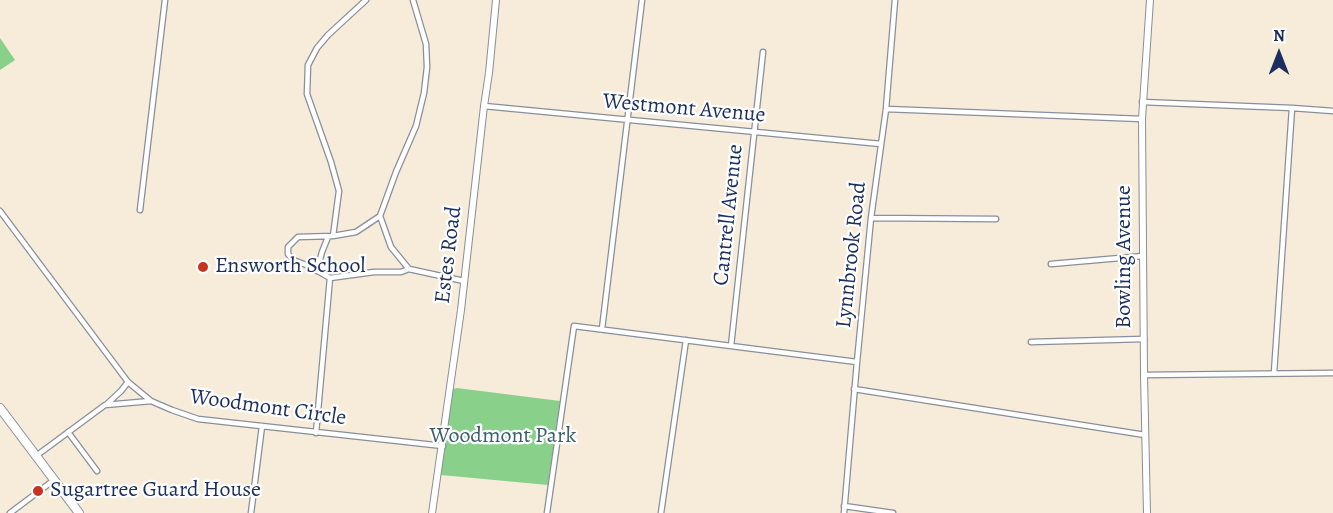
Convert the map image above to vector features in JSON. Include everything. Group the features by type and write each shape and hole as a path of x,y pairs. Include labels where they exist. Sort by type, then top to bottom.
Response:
{"main road":[{"path":"0,408 79,513"}],"street":[{"path":"140,210 165,0"},
{"path":"318,271 322,252 331,236 339,191 307,94 308,65 322,41 366,0"},
{"path":"409,268 401,272 374,272 330,278 293,260 288,254 288,247 298,237 331,236 356,232 380,216 396,172 417,126 424,93 427,67 426,44 412,0"},
{"name":"Estes Road","path":"432,513 464,281 496,0"},
{"path":"602,329 642,0"},
{"name":"Lynnbrook Road","path":"844,513 871,218 886,109 895,0"},
{"name":"Bowling Avenue","path":"1147,513 1142,102 1150,0"},
{"name":"Cantrell Avenue","path":"731,346 763,52"},
{"path":"1142,102 1333,111"},
{"name":"Westmont Avenue","path":"484,106 881,144"},
{"path":"1274,373 1292,108"},
{"path":"886,109 1142,119"},
{"path":"0,211 128,382 151,400"},
{"path":"380,216 391,247 409,268 464,281"},
{"path":"871,218 996,219"},
{"path":"1051,264 1143,256"},
{"path":"316,433 330,278"},
{"path":"547,513 574,326 857,362"},
{"path":"1031,342 1144,339"},
{"path":"661,513 686,340"},
{"path":"1144,375 1333,373"},
{"path":"105,405 128,382"},
{"path":"854,389 1145,435"},
{"name":"Woodmont Circle","path":"36,456 105,405 151,400 172,410 198,418 442,446"},
{"path":"251,513 262,426"},
{"path":"68,432 97,471"},
{"path":"10,513 54,480"},
{"path":"844,506 893,513"}],"green space":[{"path":"0,38 15,60 0,70"},
{"name":"Woodmont Park","path":"453,389 560,401 548,485 441,475"}],"place":[{"name":"Ensworth School","path":"203,267"},
{"name":"Sugartree Guard House","path":"38,491"}]}
